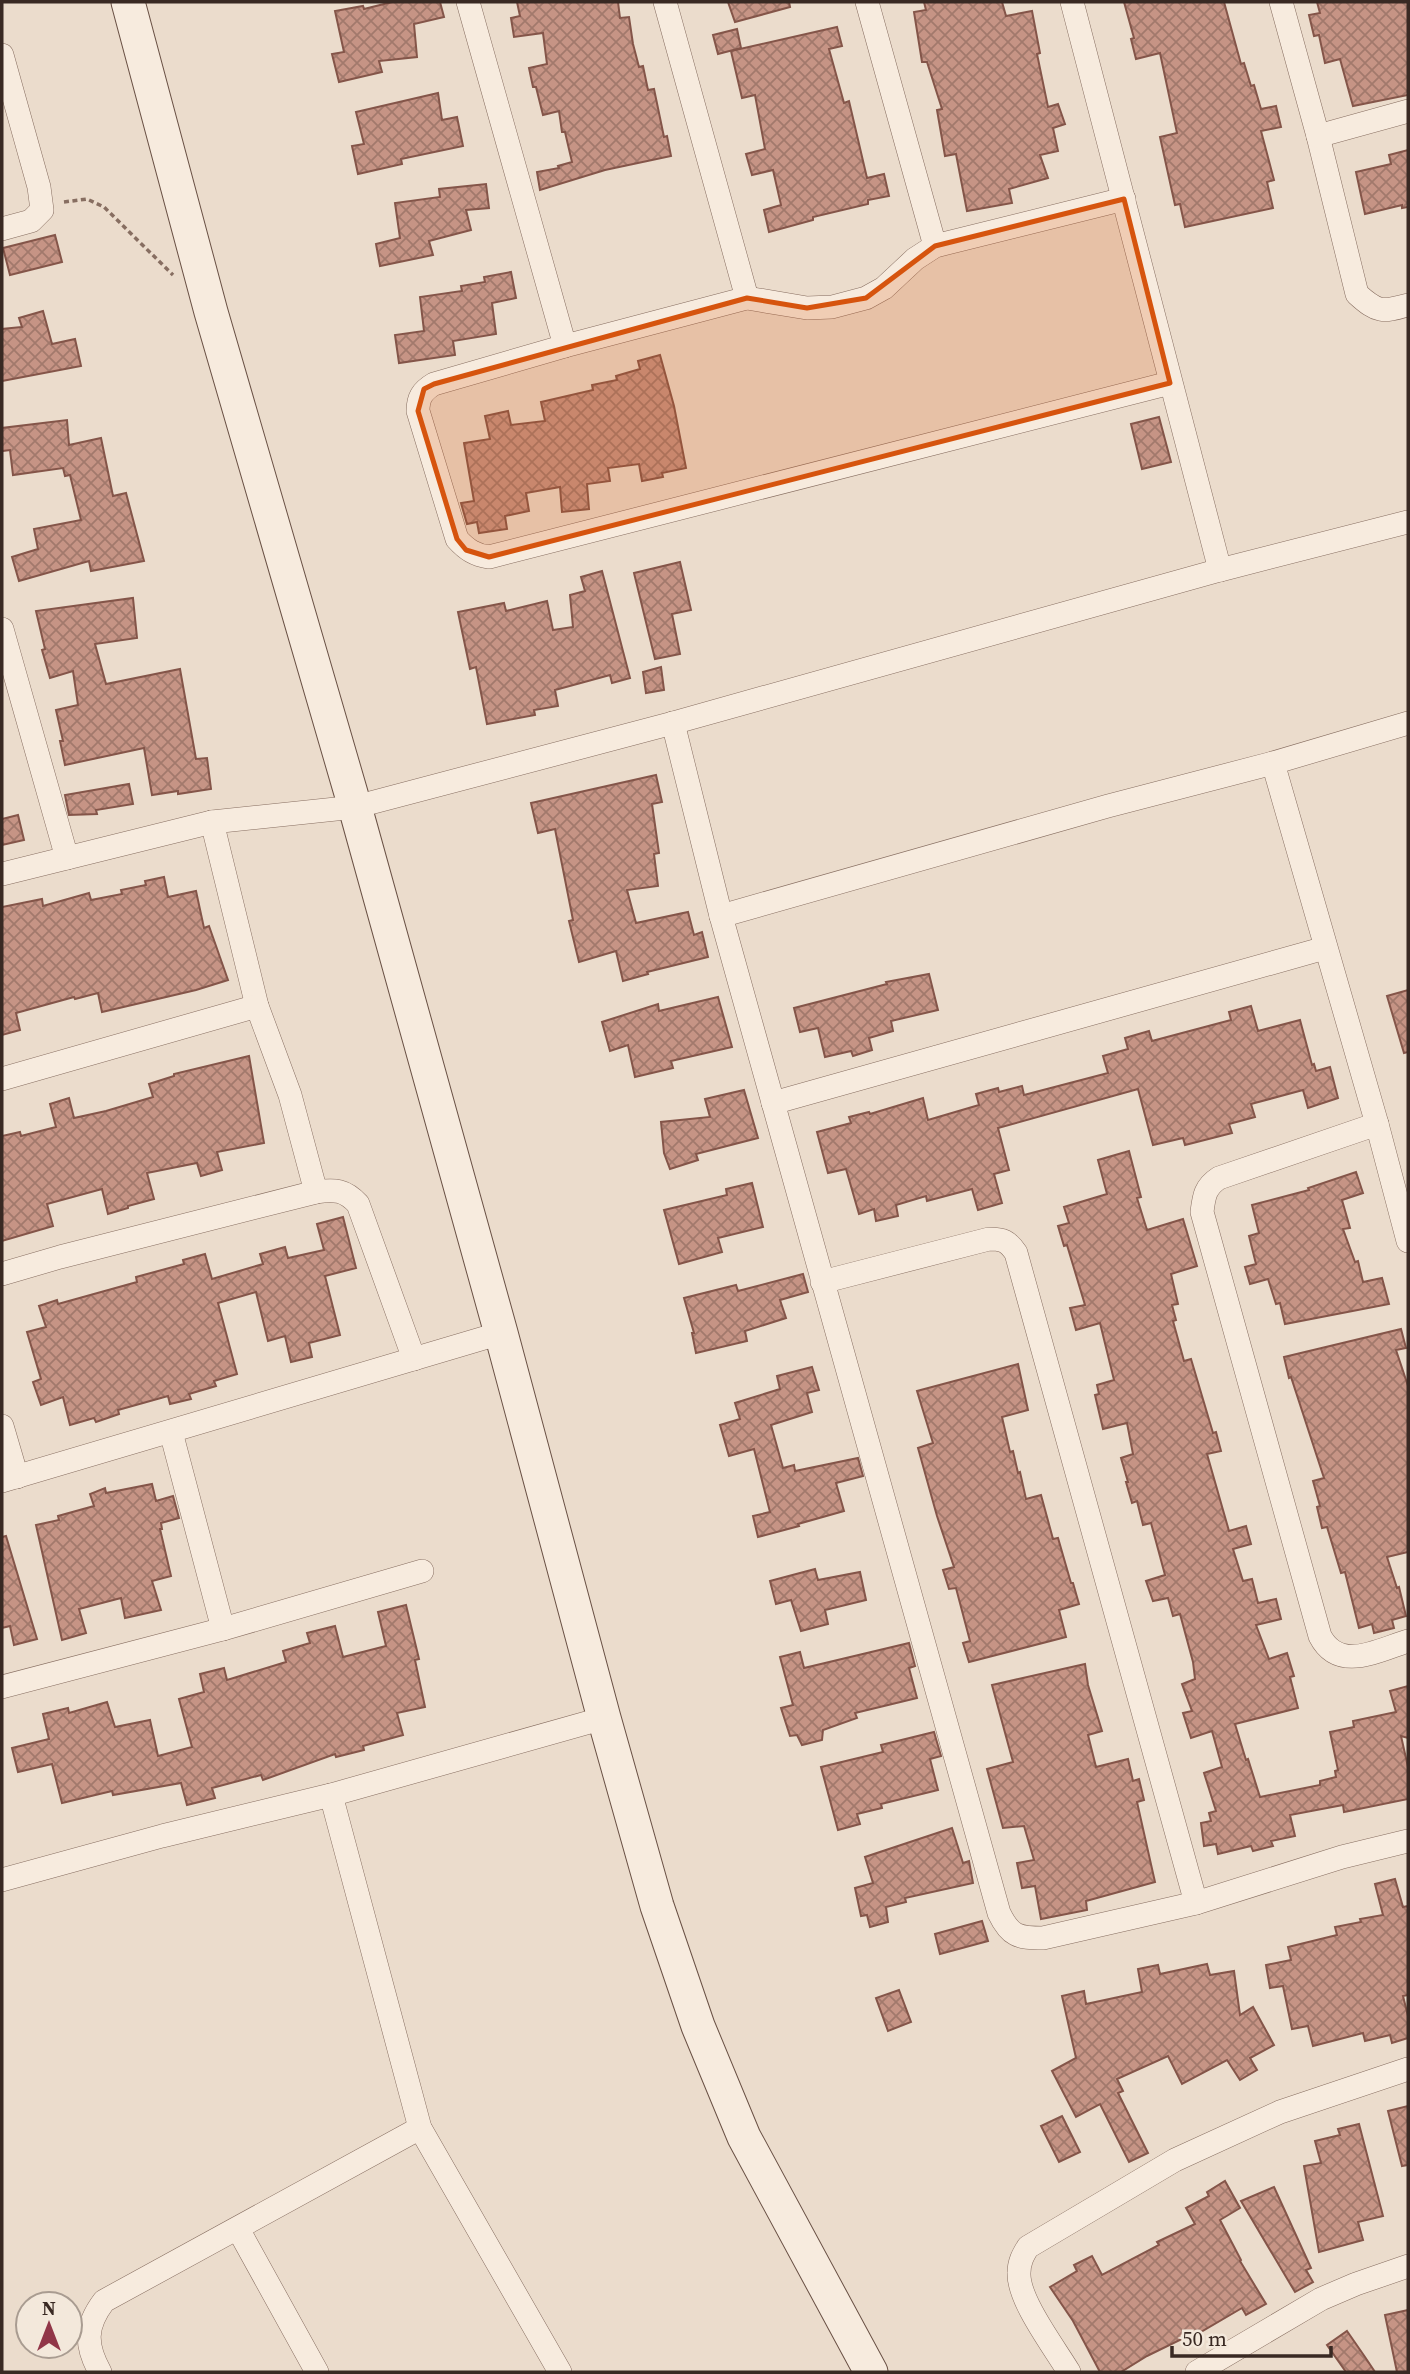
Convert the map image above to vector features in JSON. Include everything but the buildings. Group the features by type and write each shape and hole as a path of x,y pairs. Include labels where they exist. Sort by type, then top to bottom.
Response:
{"street":[{"path":"128,2 211,312 355,807 657,1906 698,2026 744,2137 871,2372"},
{"path":"468,2 565,346"},
{"path":"665,2 747,298"},
{"path":"867,2 935,246"},
{"path":"1072,2 1220,570"},
{"path":"1281,2 1357,294 1368,304 1384,311 1408,305"},
{"path":"2,55 39,187 42,210 31,222 2,229"},
{"path":"1318,136 1408,111"},
{"path":"1124,199 935,246 915,259 884,288 866,298 832,307 807,309 747,298 433,384 424,389 418,400 418,411 457,539 467,550 478,556 489,557 1170,383"},
{"path":"2,874 212,822 355,807 673,723 1220,570 1408,522"},
{"path":"2,629 67,858"},
{"path":"673,723 721,916 822,1282 999,1913 1007,1929 1023,1938 1043,1938 1196,1903 1342,1857 1408,1841"},
{"path":"721,916 1408,723"},
{"path":"1273,763 1408,1241"},
{"path":"212,822 257,1006 290,1096 316,1192"},
{"path":"773,1103 1325,948"},
{"path":"2,1079 257,1006"},
{"path":"1377,1124 1219,1178 1208,1185 1204,1193 1202,1212 1326,1648 1336,1655 1355,1657 1408,1642"},
{"path":"2,1274 316,1192 338,1190 348,1194 358,1204 414,1359"},
{"path":"822,1282 989,1240 1009,1243 1016,1253 1196,1903"},
{"path":"2,1426 9,1479 501,1333"},
{"path":"171,1432 223,1629"},
{"path":"2,1687 223,1629 422,1571"},
{"path":"2,1880 162,1836 331,1795 604,1718"},
{"path":"331,1795 420,2128 560,2372"},
{"path":"1069,2372 1022,2294 1019,2267 1028,2247 1175,2160 1280,2112 1408,2068"},
{"path":"100,2372 89,2337 93,2316 104,2301 420,2128"},
{"path":"238,2229 317,2372"},
{"path":"1197,2372 1321,2299 1408,2266"}],"path":[{"path":"42,210 68,200 87,199 104,207 182,283"}],"highlighted area":[{"path":"1124,199 1170,383 489,557 466,550 457,539 418,411 424,389 434,384 747,298 807,308 866,298 935,246"}]}
